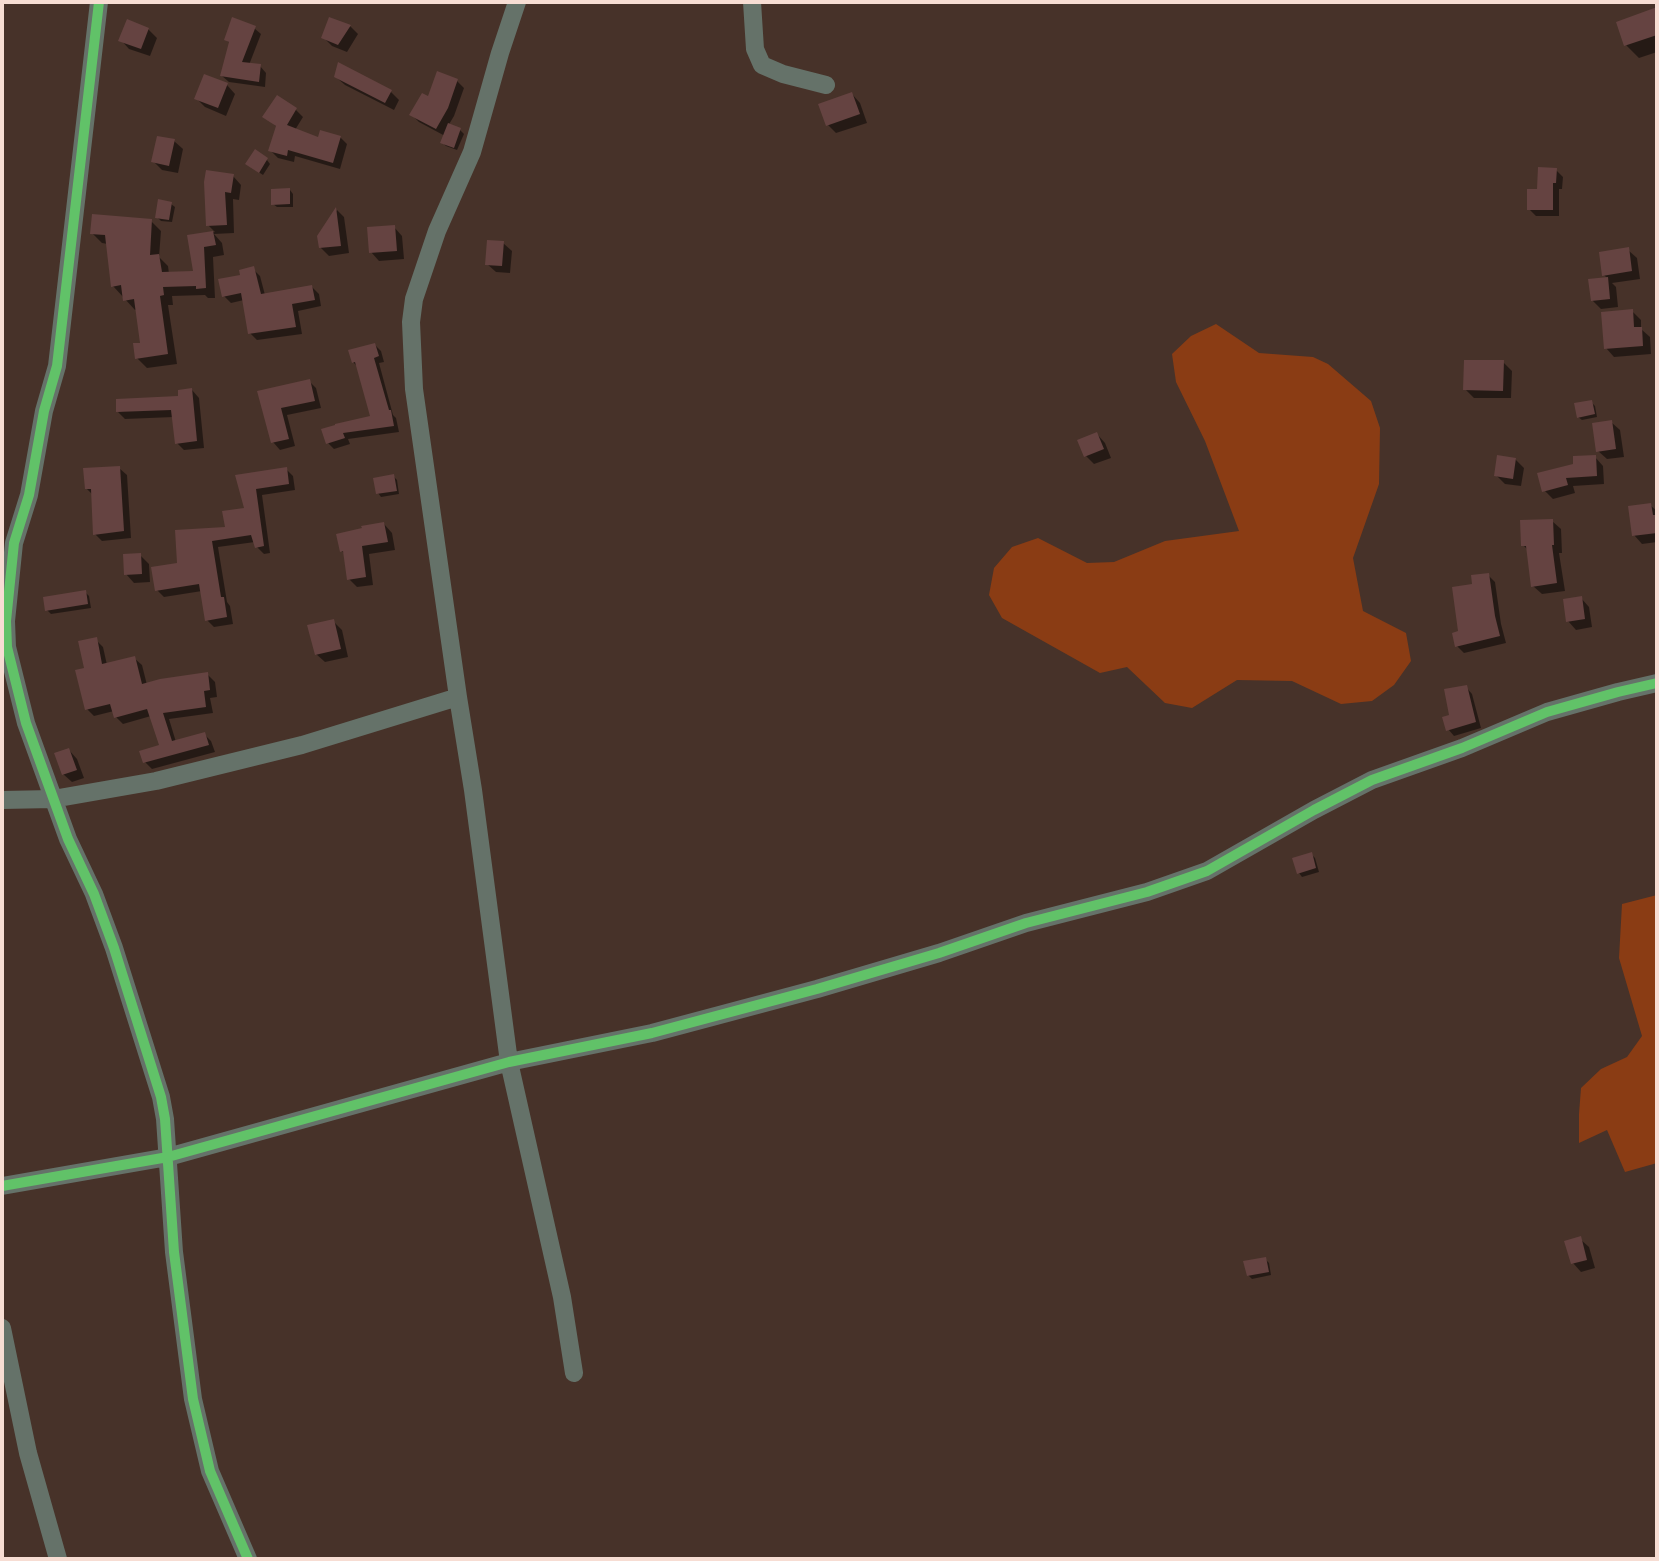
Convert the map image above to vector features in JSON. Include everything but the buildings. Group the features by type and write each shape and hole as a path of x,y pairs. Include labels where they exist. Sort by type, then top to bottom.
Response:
{"street":[{"path":"99,2 57,366 44,411 29,495 14,543 4,636 26,723 68,839 94,894 114,948 161,1097 174,1252 193,1399 210,1471 248,1559"},
{"path":"517,2 472,152 442,218 411,310 414,389 509,1062 562,1297 574,1373"},
{"path":"752,2 755,49 762,65 826,85"},
{"path":"2,1186 168,1157 509,1062 652,1033 878,971 1026,923 1147,892 1207,871 1372,780 1462,748 1547,712 1657,683"},
{"path":"2,800 53,799 156,781 347,732 458,697"},
{"path":"2,1328 28,1453 58,1559"}],"shaded area":[{"path":"1216,324 1259,353 1313,357 1328,364 1371,401 1380,428 1379,484 1353,558 1363,611 1406,633 1411,661 1394,685 1372,701 1341,704 1292,681 1237,680 1192,708 1165,703 1127,667 1100,673 1002,618 989,595 994,568 1012,547 1038,538 1087,563 1114,562 1165,541 1239,531 1205,441 1176,382 1172,354 1191,336"},
{"path":"1657,895 1657,1163 1625,1172 1607,1130 1579,1143 1581,1088 1601,1069 1627,1057 1642,1036 1619,958 1622,904"}],"cycle path":[{"path":"99,2 57,366 44,411 29,495 14,543 6,621 7,647 26,723 68,839 94,894 114,948 161,1097 174,1252 193,1399 210,1471 248,1559"},
{"path":"2,1186 168,1157 509,1062 652,1033 817,989 939,953 1026,923 1147,892 1207,871 1372,780 1462,748 1547,712 1657,683"}]}
